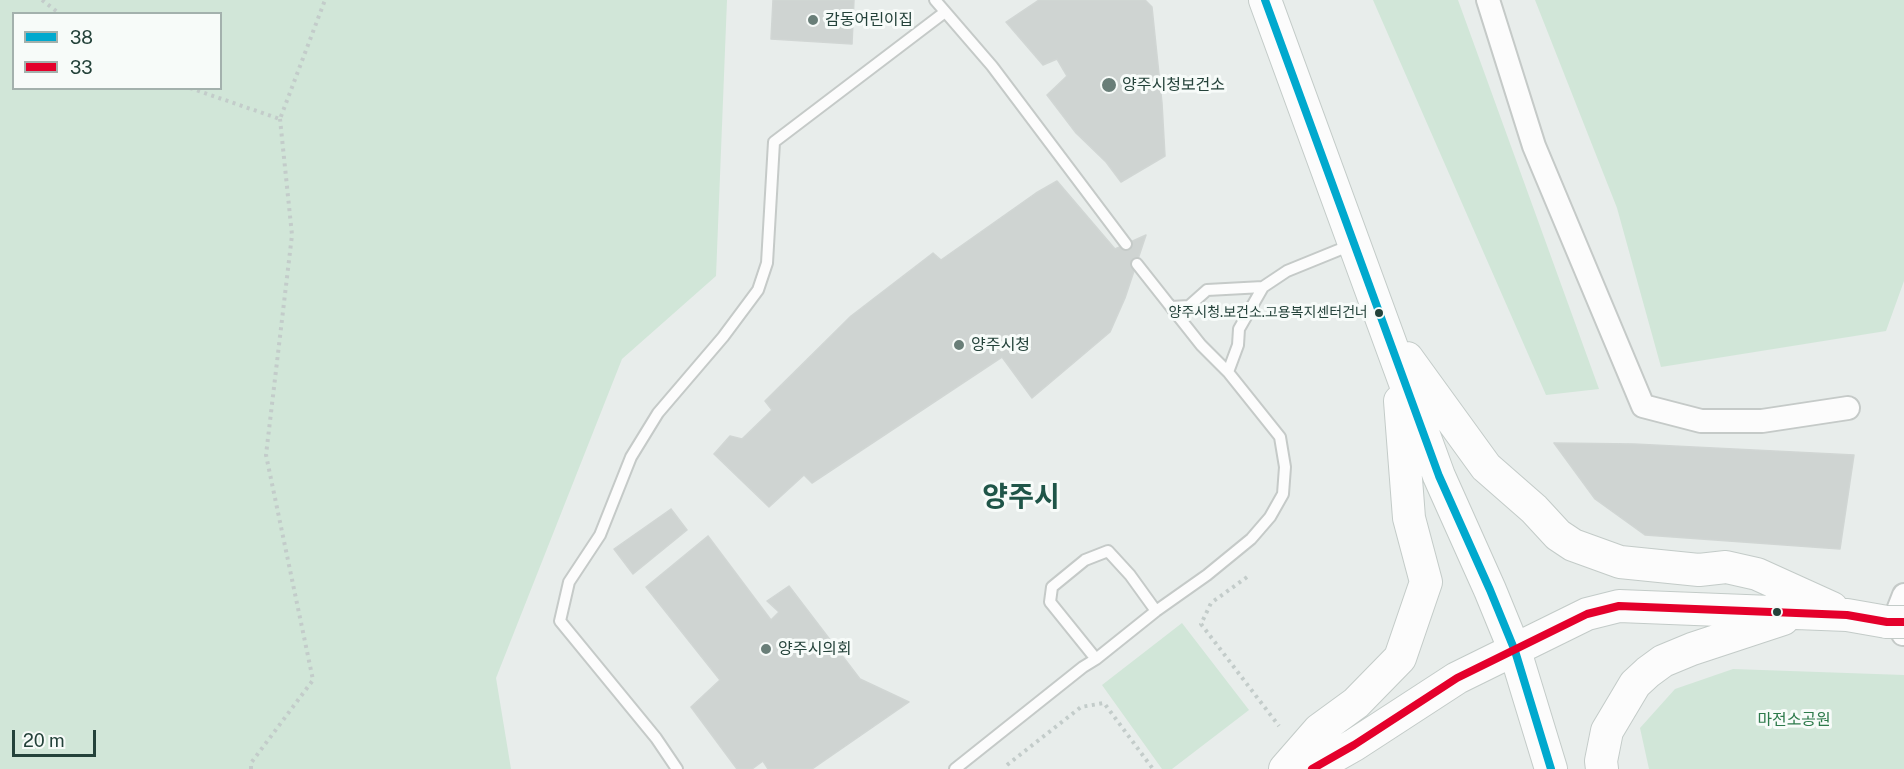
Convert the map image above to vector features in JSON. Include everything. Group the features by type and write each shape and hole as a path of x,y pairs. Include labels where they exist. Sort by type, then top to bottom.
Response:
{"main road":[{"path":"1265,0 1439,476 1515,651 1551,769"},
{"path":"1383,324 1486,467 1534,509 1558,535 1573,545 1620,562 1700,570 1726,567 1757,574 1847,615"},
{"path":"1285,769 1318,730 1356,703 1400,658 1426,582 1409,518 1397,364"},
{"path":"1312,769 1354,745 1457,678 1587,614 1619,606 1847,615 1897,624"},
{"path":"1602,769 1601,761 1607,730 1635,684 1648,672 1664,661 1692,649 1803,613"}],"street":[{"path":"1488,0 1534,146 1643,406 1701,422 1762,421 1848,408"},
{"path":"1897,624 1904,595"}],"lane":[{"path":"935,0 992,66 1126,244"},
{"path":"677,769 656,738 560,621 569,582 600,535 631,457 658,413 723,337 758,290 767,263 774,142 945,12"},
{"path":"1228,372 1238,345 1239,329 1263,287 1287,271 1354,244"},
{"path":"955,769 1083,667 1207,575 1251,539 1270,518 1283,494 1285,467 1280,437 1228,372 1201,345 1137,264"},
{"path":"1171,307 1189,306 1207,290 1263,287"},
{"path":"1096,659 1050,602 1052,587 1085,560 1108,550 1130,575 1156,611"}],"path":[{"path":"42,0 57,12"},
{"path":"251,769 251,763 313,680 266,455 292,235 280,119 325,0"},
{"path":"196,90 280,119"},
{"path":"1247,577 1210,603 1200,624 1279,726"},
{"path":"1007,765 1081,707 1104,703 1153,769"}],"green space":[{"path":"0,0 727,0 716,276 622,359 496,678 511,769 0,769"},
{"path":"1373,0 1458,0 1599,389 1546,395"},
{"path":"1535,0 1904,0 1904,281 1886,331 1661,367 1617,208"},
{"path":"1182,623 1249,710 1172,769 1162,769 1102,685"},
{"name":"마전소공원","path":"1733,669 1904,675 1904,769 1649,769 1640,728 1675,689"}],"building":[{"name":"감동어린이집","path":"773,0 854,0 852,44 771,39"},
{"name":"양주시청보건소","path":"1039,0 1145,0 1152,7 1165,156 1121,182 1106,162 1076,133 1047,95 1067,76 1057,59 1043,65 1006,22"},
{"name":"양주시청","path":"1057,181 1115,249 1146,235 1125,298 1110,332 1032,398 1002,357 812,483 804,475 769,507 714,454 730,436 742,439 772,410 765,401 851,316 933,253 941,260 1036,193"},
{"path":"1554,443 1634,444 1854,455 1840,549 1645,535 1595,499"},
{"path":"671,509 687,530 633,574 614,549"},
{"name":"양주시의회","path":"708,536 771,620 779,612 767,601 789,586 860,679 909,702 812,769 768,769 763,761 752,769 737,769 691,707 720,680 646,587"}],"transit line":[{"name":"38","path":"1265,0 1439,476 1515,651 1551,769"},
{"name":"33","path":"1312,769 1354,745 1457,678 1587,614 1619,606 1847,615 1887,622 1904,622"}],"place":[{"name":"감동어린이집","path":"813,20"},
{"name":"양주시청보건소","path":"1109,85"},
{"name":"양주시청.보건소.고용복지센터건너","path":"1379,313"},
{"name":"양주시청","path":"959,345"},
{"name":"양주시의회","path":"766,649"}],"district":[{"name":"양주시","path":"1021,497"}]}
